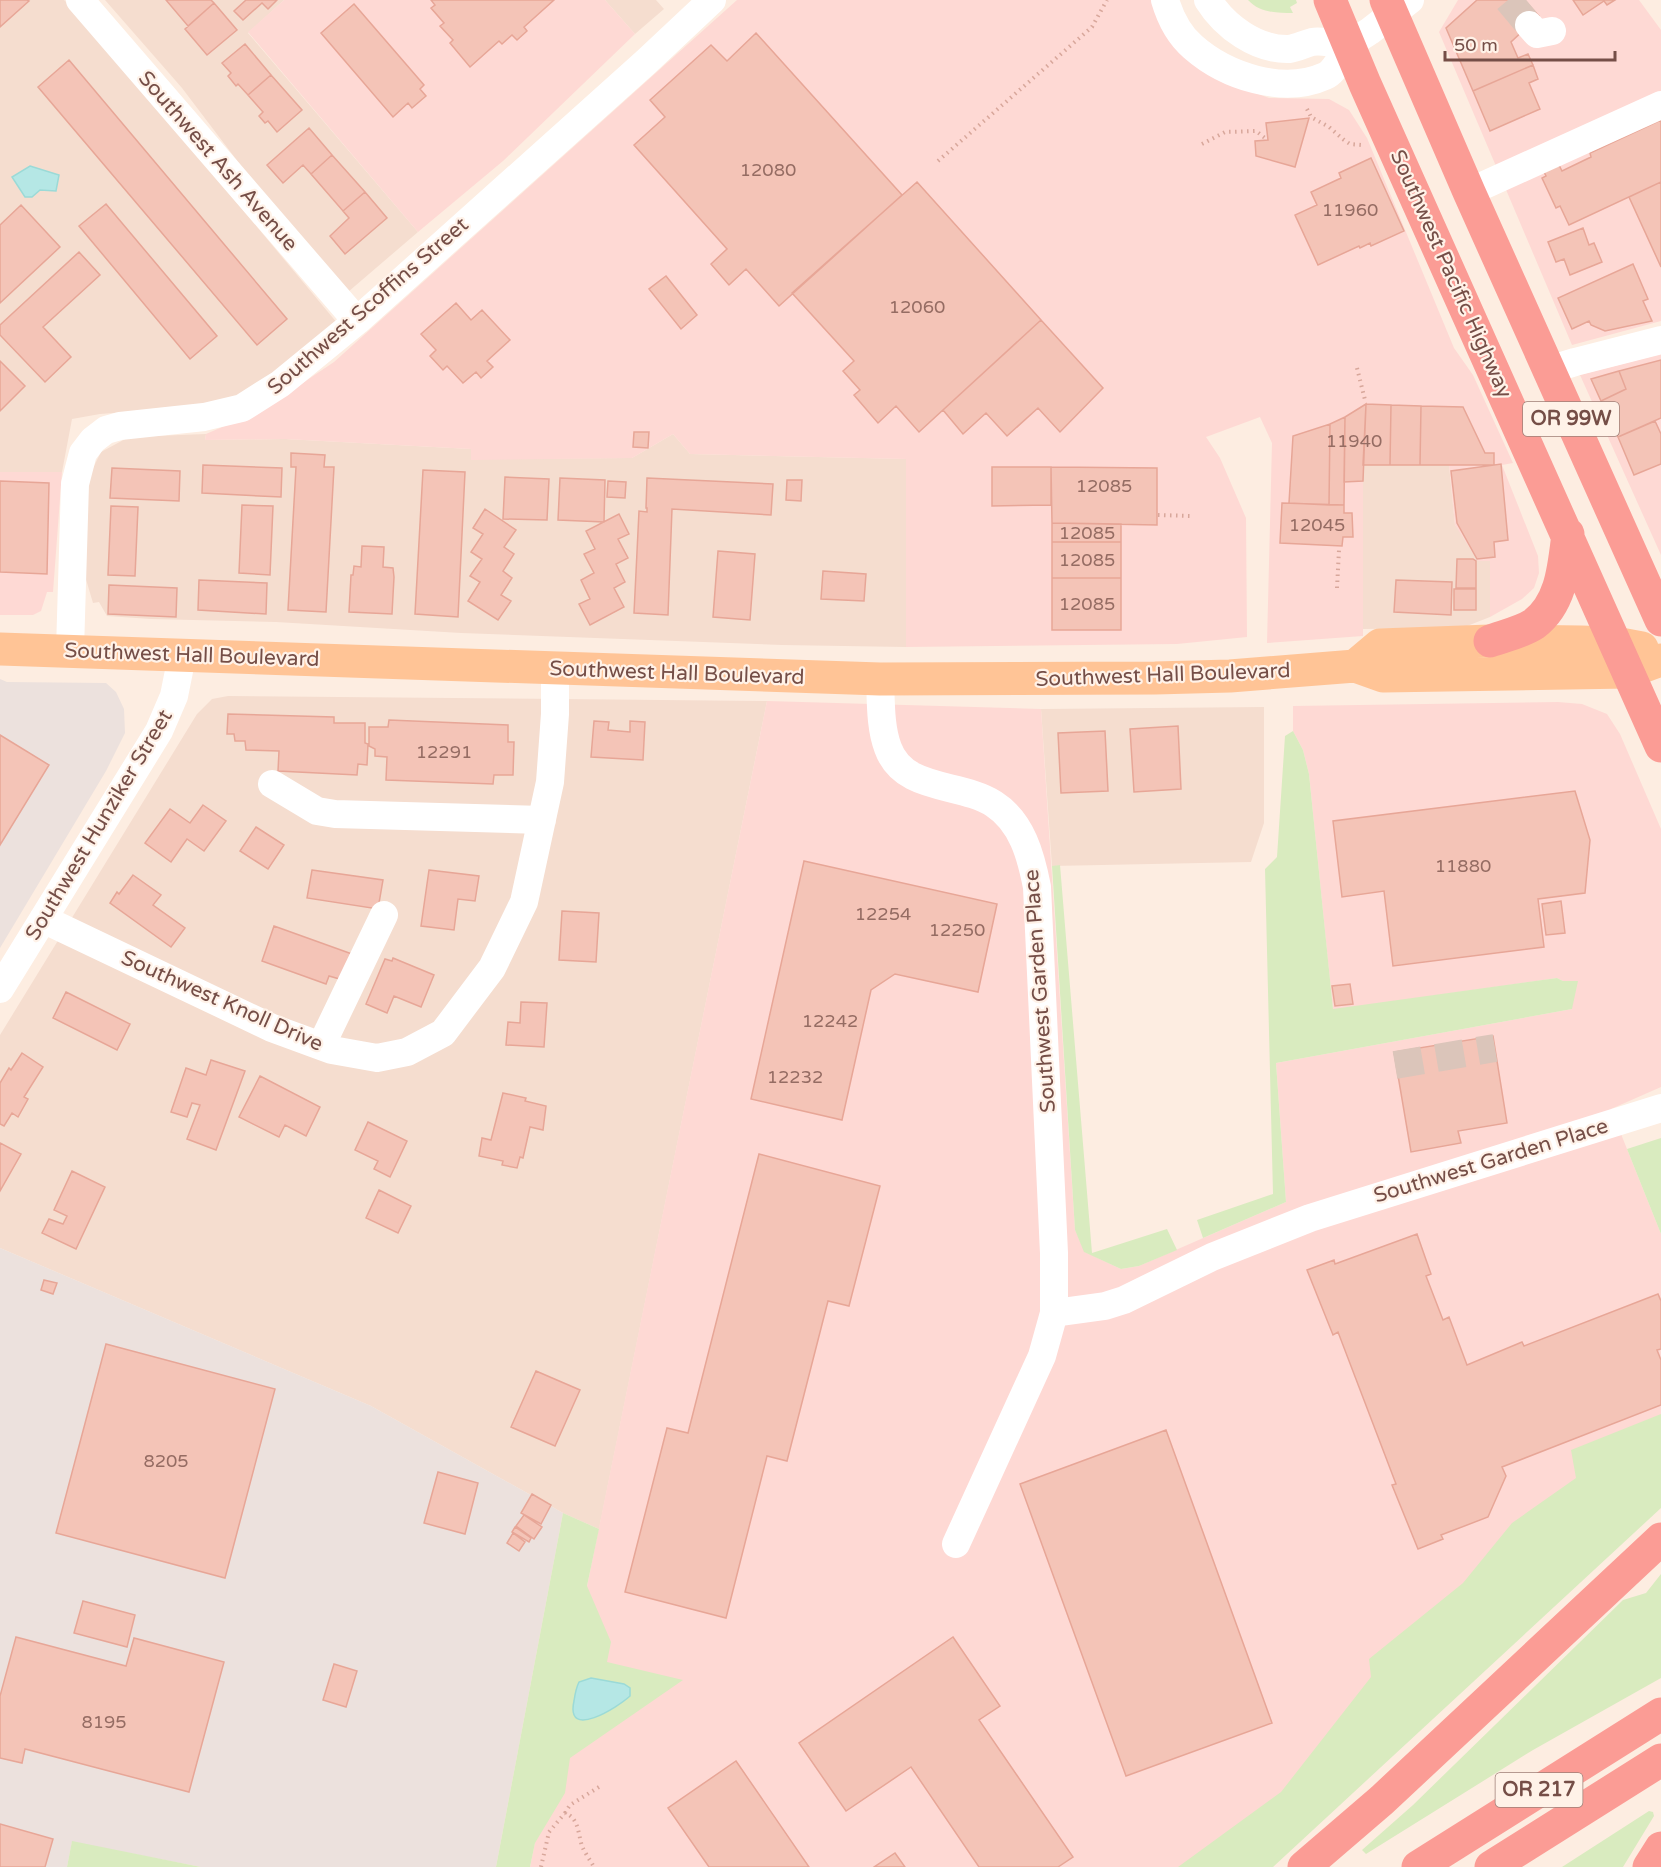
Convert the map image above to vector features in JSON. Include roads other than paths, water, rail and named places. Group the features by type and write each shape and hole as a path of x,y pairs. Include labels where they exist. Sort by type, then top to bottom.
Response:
{"highway":[{"name":"Southwest Pacific Highway","path":"1330,0 1661,746"},
{"name":"OR 99W","path":"1396,5 1469,192 1661,620"},
{"path":"1490,641 1533,625 1550,609 1564,564 1568,534"},
{"path":"1304,1867 1382,1800 1661,1539"},
{"name":"OR 217","path":"1418,1867 1661,1714"},
{"name":"OR 217","path":"1491,1867 1661,1760"},
{"path":"1649,1867 1661,1848"}],"main road":[{"name":"Southwest Hall Boulevard","path":"1355,666 1380,645 1490,641 1661,660"},
{"name":"Southwest Hall Boulevard","path":"0,649 880,679 1230,676 1355,666 1383,676 1661,652"}],"street":[{"name":"Southwest Ash Avenue","path":"80,0 357,321"},
{"name":"Southwest Scoffins Street","path":"70,650 75,484 83,453 93,440 106,430 120,426 204,417 242,408 280,384 357,321 712,0"},
{"path":"1165,0 1168,12 1192,47 1218,64 1240,74 1274,82 1309,82 1329,75 1350,46 1396,5"},
{"path":"1209,0 1225,21 1249,39 1273,48 1292,49 1314,42 1350,46"},
{"path":"1469,192 1661,105"},
{"path":"1549,370 1661,340"},
{"name":"Southwest Hunziker Street","path":"0,989 159,731 174,696 182,656"},
{"name":"Southwest Knoll Drive","path":"43,919 272,1028 321,1046 377,1058 407,1052 443,1033 492,968 524,902 550,782 555,714 555,668"},
{"name":"Southwest Garden Place","path":"880,679 882,722 888,748 898,766 911,777 976,795 994,804 1009,818 1023,837 1032,861 1037,888 1054,1253 1054,1313 1042,1356 956,1544"},
{"path":"272,784 316,811 335,814 542,820"},
{"path":"321,1046 384,915"},
{"name":"Southwest Garden Place","path":"1054,1313 1106,1306 1124,1300 1212,1257 1310,1218 1661,1108"}],"water":[{"path":"30,166 59,175 56,191 40,190 32,197 25,197 12,177"},
{"path":"591,1678 624,1684 630,1688 630,1696 594,1718 577,1719 573,1713 577,1687 579,1682"}],"tunnel":[{"path":"1508,0 1529,25"},
{"path":"1395,1065 1495,1048"}]}
